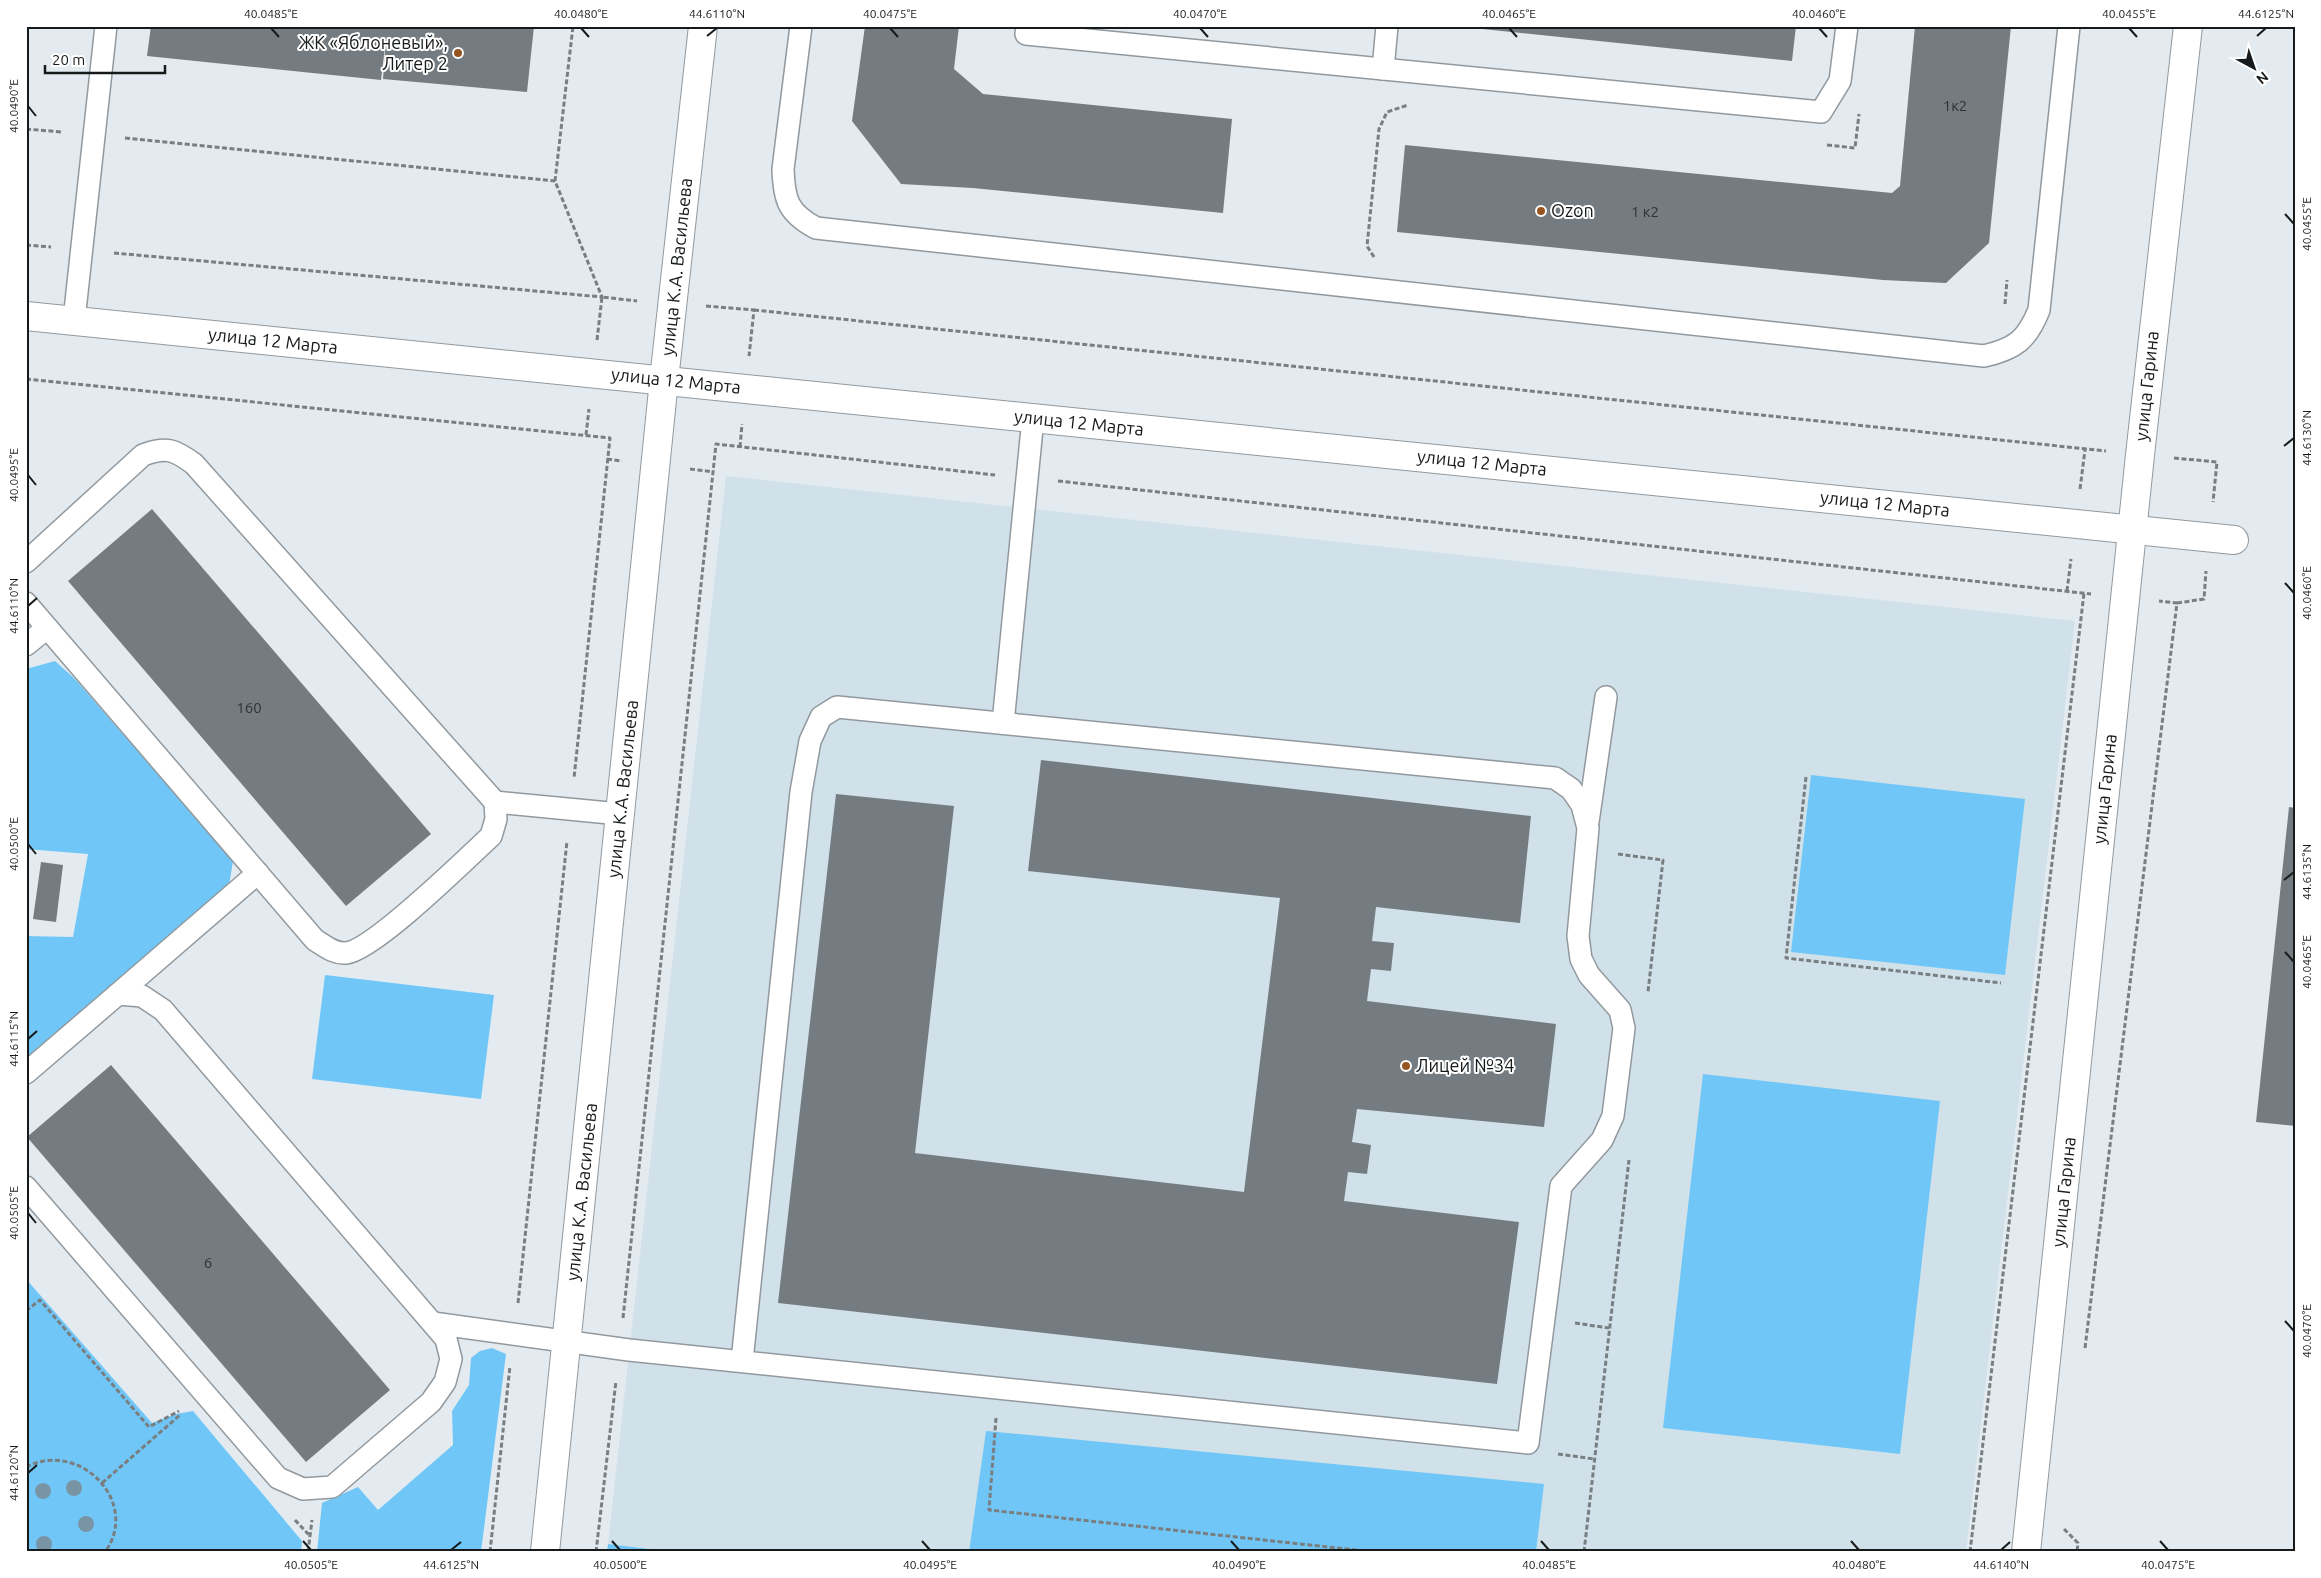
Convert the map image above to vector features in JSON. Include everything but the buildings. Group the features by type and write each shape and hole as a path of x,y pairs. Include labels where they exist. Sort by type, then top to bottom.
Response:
{"street":[{"name":"улица К.А. Васильева","path":"545,1552 664,380 702,26"},
{"name":"улица Гарина","path":"2026,1552 2132,530 2188,26"},
{"name":"улица 12 Марта","path":"26,316 2234,540"}],"lane":[{"path":"74,320 106,26"},
{"path":"801,26 783,169 784,189 789,206 800,219 816,228 1984,356 2003,352 2020,342 2031,329 2039,310 2069,26"},
{"path":"1027,26 1026,34 1821,112 1840,81 1847,26"},
{"path":"1383,69 1387,26"},
{"path":"1003,723 1033,418"},
{"path":"26,562 143,455 159,449 177,452 194,464 495,802 496,820 491,836 385,932 363,947 347,953 330,950 315,940 26,603"},
{"path":"26,645 47,628"},
{"path":"433,1323 567,1343 1528,1443 1561,1186 1602,1140 1613,1116 1624,1028 1620,1010 1589,975 1580,959 1578,936 1588,828 1606,697"},
{"path":"742,1361 801,792 810,742 821,717 837,707 1555,778 1571,789 1582,805 1588,828"},
{"path":"495,802 620,814"},
{"path":"26,1074 258,873"},
{"path":"26,1188 278,1478 303,1489 332,1487 431,1402 445,1382 451,1360 446,1339 433,1323 162,1010 142,996 118,994"}],"path":[{"path":"26,245 602,298 555,181 573,26"},
{"path":"1376,260 1367,246 1379,129 1388,112 1406,105 1415,106"},
{"path":"1826,145 1855,148 1859,110"},
{"path":"26,129 555,181"},
{"path":"2004,305 2008,276"},
{"path":"754,310 2140,455"},
{"path":"596,1552 716,444 2177,602 2084,1353"},
{"path":"1970,1552 2084,593"},
{"path":"1806,777 1786,958 2001,983"},
{"path":"1586,850 1663,860 1647,996"},
{"path":"1584,1552 1629,1152"},
{"path":"26,1311 40,1300 149,1427 184,1410 102,1483"},
{"path":"998,1388 989,1510 1374,1552"},
{"path":"26,1467 46,1460 65,1460 83,1467 102,1483 109,1494 115,1512 114,1531 105,1552"},
{"path":"290,1514 310,1536"},
{"path":"2062,1528 2078,1543 2077,1552"}],"shaded area":[{"path":"726,476 2075,621 1966,1552 675,1552 608,1544"},
{"path":"55,661 75,679 233,861 229,886 26,1062 26,936 73,937 88,854 26,849 26,669"},
{"path":"1811,775 2025,799 2005,975 1791,952"},
{"path":"325,975 494,995 481,1099 312,1079"},
{"path":"1703,1074 1940,1101 1900,1454 1663,1428"},
{"path":"26,1279 152,1423 176,1414 193,1411 302,1541 301,1552 26,1552"},
{"path":"492,1348 506,1354 481,1552 317,1552 322,1503 358,1487 378,1510 453,1445 452,1411 469,1385 471,1358 480,1351"},
{"path":"986,1431 1544,1484 1536,1552 969,1552"},
{"path":"608,1544 675,1552 607,1552"}],"place":[{"name":"ЖК «Яблоневый», Литер 2","path":"458,53"},
{"name":"Ozon","path":"1541,211"},
{"name":"Лицей №34","path":"1406,1066"}]}
